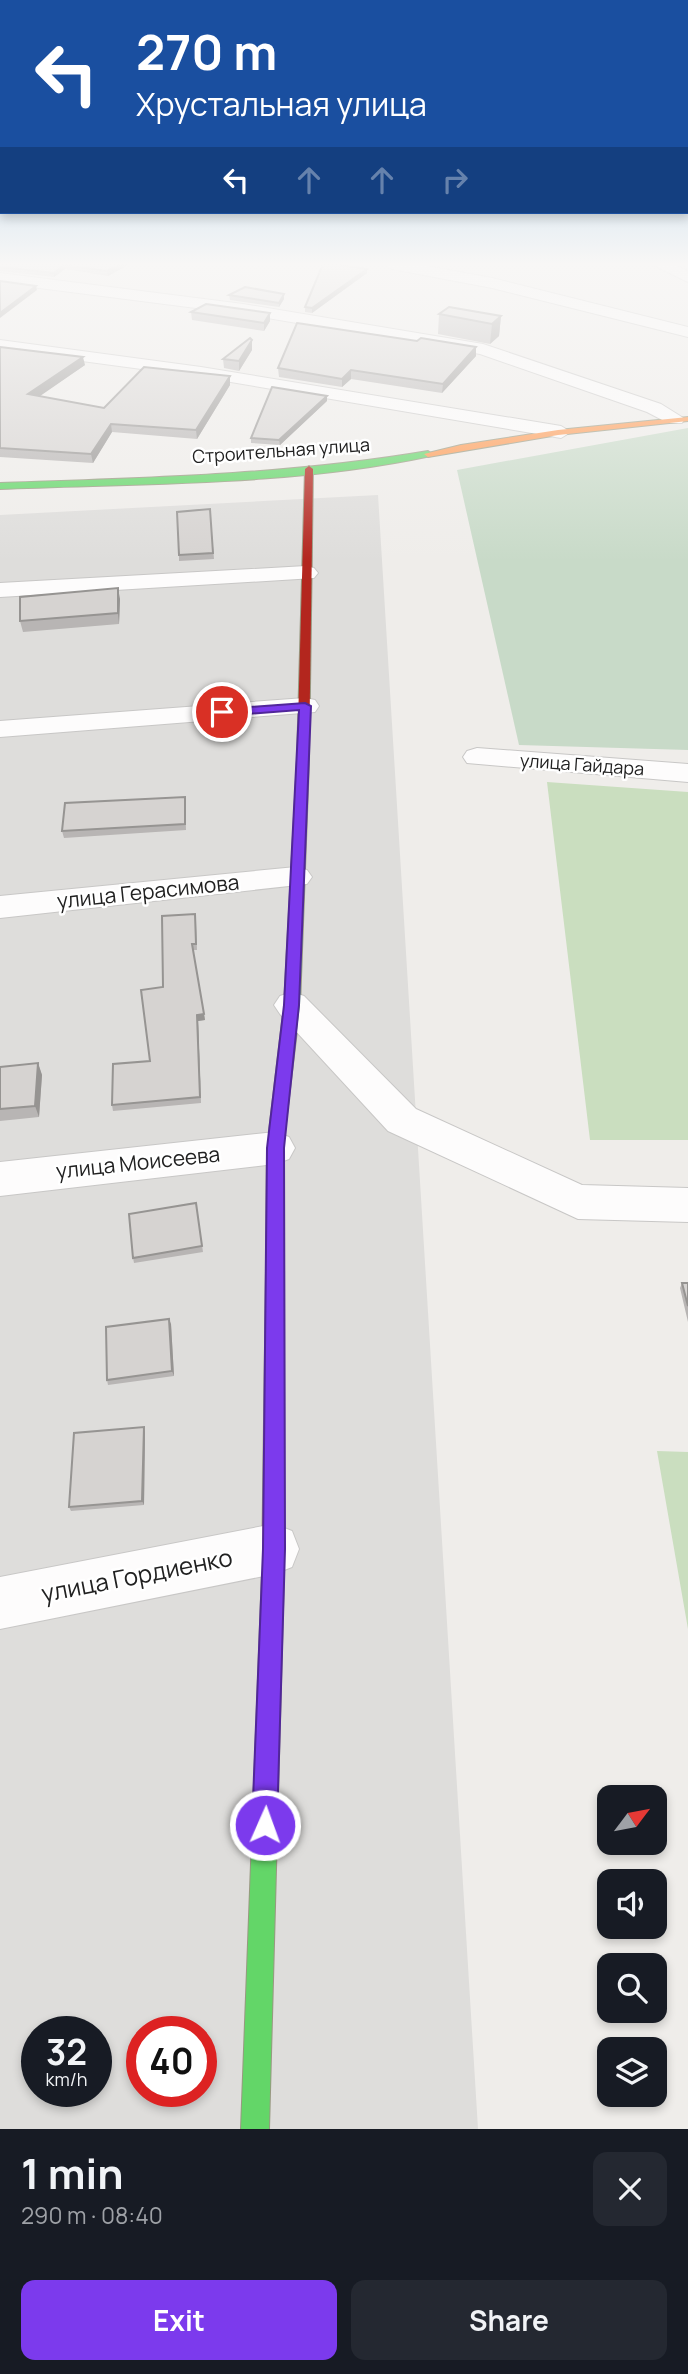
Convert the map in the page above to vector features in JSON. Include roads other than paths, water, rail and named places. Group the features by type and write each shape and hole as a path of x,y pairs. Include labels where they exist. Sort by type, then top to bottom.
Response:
{"street":[{"path":"137,363 561,432"},
{"path":"525,363 681,419"},
{"name":"Строительная улица","path":"0,486 155,480 361,467 511,438 610,424 681,419"},
{"path":"255,2129 274,1549 275,1148 292,1005 305,706 309,469"},
{"path":"0,590 306,573"},
{"path":"0,729 305,706"},
{"name":"улица Гайдара","path":"477,757 688,773"},
{"name":"улица Герасимова","path":"0,907 296,877"},
{"path":"292,1005 402,1120 578,1202 688,1205"},
{"name":"улица Моисеева","path":"0,1178 275,1148"},
{"name":"улица Гордиенко","path":"0,1603 274,1549"}]}
